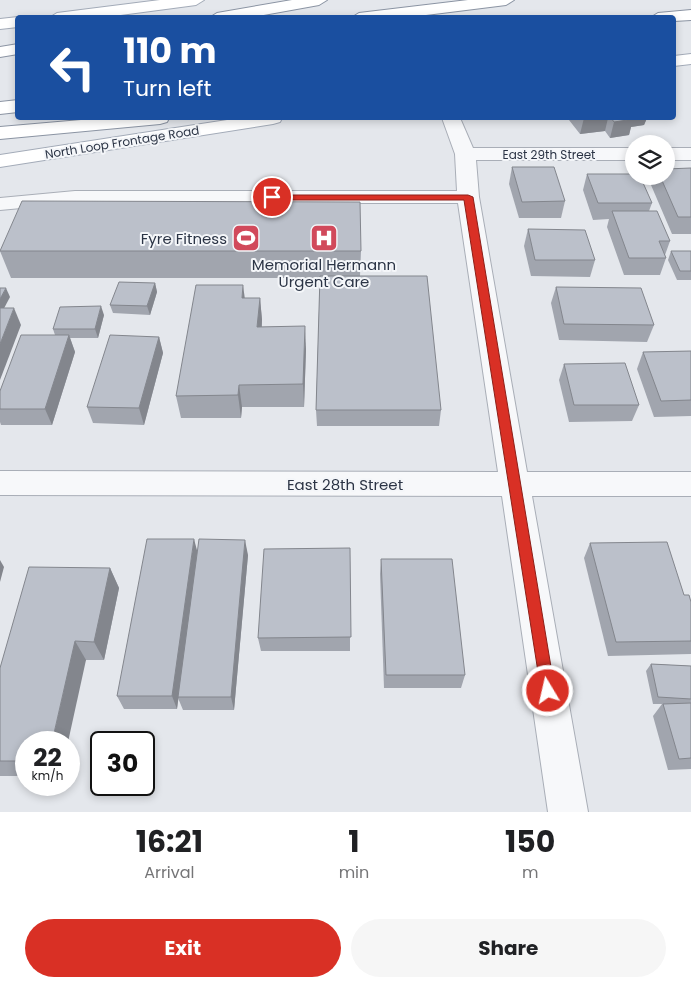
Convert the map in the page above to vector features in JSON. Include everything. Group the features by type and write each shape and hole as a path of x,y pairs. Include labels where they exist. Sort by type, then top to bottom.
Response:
{"main road":[{"path":"80,15 196,0"},
{"path":"234,15 319,0"},
{"path":"384,15 506,0"},
{"path":"676,16 691,15"},
{"path":"0,24 15,22"},
{"path":"0,52 15,50"},
{"path":"676,61 691,59"},
{"path":"0,62 15,60"},
{"path":"0,108 15,106"},
{"path":"0,133 139,120"},
{"name":"North Loop Frontage Road","path":"0,161 260,120"}],"street":[{"path":"452,120 465,154 468,197 568,812"},
{"name":"East 29th Street","path":"465,154 625,154"},
{"path":"675,154 691,154"},
{"path":"0,204 75,197 468,197"},
{"name":"East 28th Street","path":"0,483 691,484"}],"building":[{"path":"512,167 554,167 565,201 522,202"},
{"path":"691,168 691,217 678,217 664,185 675,185 675,169"},
{"path":"587,174 625,174 625,185 644,185 652,203 598,203"},
{"path":"22,201 360,202 361,251 0,251"},
{"path":"612,211 657,211 670,241 659,241 666,258 629,258"},
{"path":"528,229 585,230 595,260 535,260"},
{"path":"671,251 691,251 691,271 680,271"},
{"path":"320,276 427,276 441,410 316,410"},
{"path":"119,282 155,283 147,306 110,305"},
{"path":"196,285 243,285 242,298 260,298 257,327 305,326 303,384 239,385 238,395 176,396"},
{"path":"556,287 641,288 654,325 564,324"},
{"path":"0,288 6,288 0,299"},
{"path":"101,306 95,329 53,329 60,307"},
{"path":"0,308 14,308 0,344"},
{"path":"21,335 69,335 45,409 0,409 0,391"},
{"path":"110,335 159,337 139,408 87,407"},
{"path":"691,351 691,400 661,401 643,352"},
{"path":"625,363 639,405 574,405 564,364"},
{"path":"147,539 194,539 172,696 117,696"},
{"path":"199,539 245,540 231,697 178,697"},
{"path":"667,542 684,595 689,595 691,602 691,641 616,642 590,543"},
{"path":"350,548 351,637 258,638 264,549"},
{"path":"381,559 452,559 465,675 386,675"},
{"path":"29,567 110,568 94,642 75,641 55,731 15,731 15,761 0,761 0,668"},
{"path":"651,664 691,666 691,699 658,697"},
{"path":"691,703 691,758 679,759 663,704"}],"place":[{"name":"Fyre Fitness","path":"246,238"},
{"name":"Memorial Hermann Urgent Care","path":"324,238"}],"route":[{"path":"272,197 468,197 548,691"}]}
